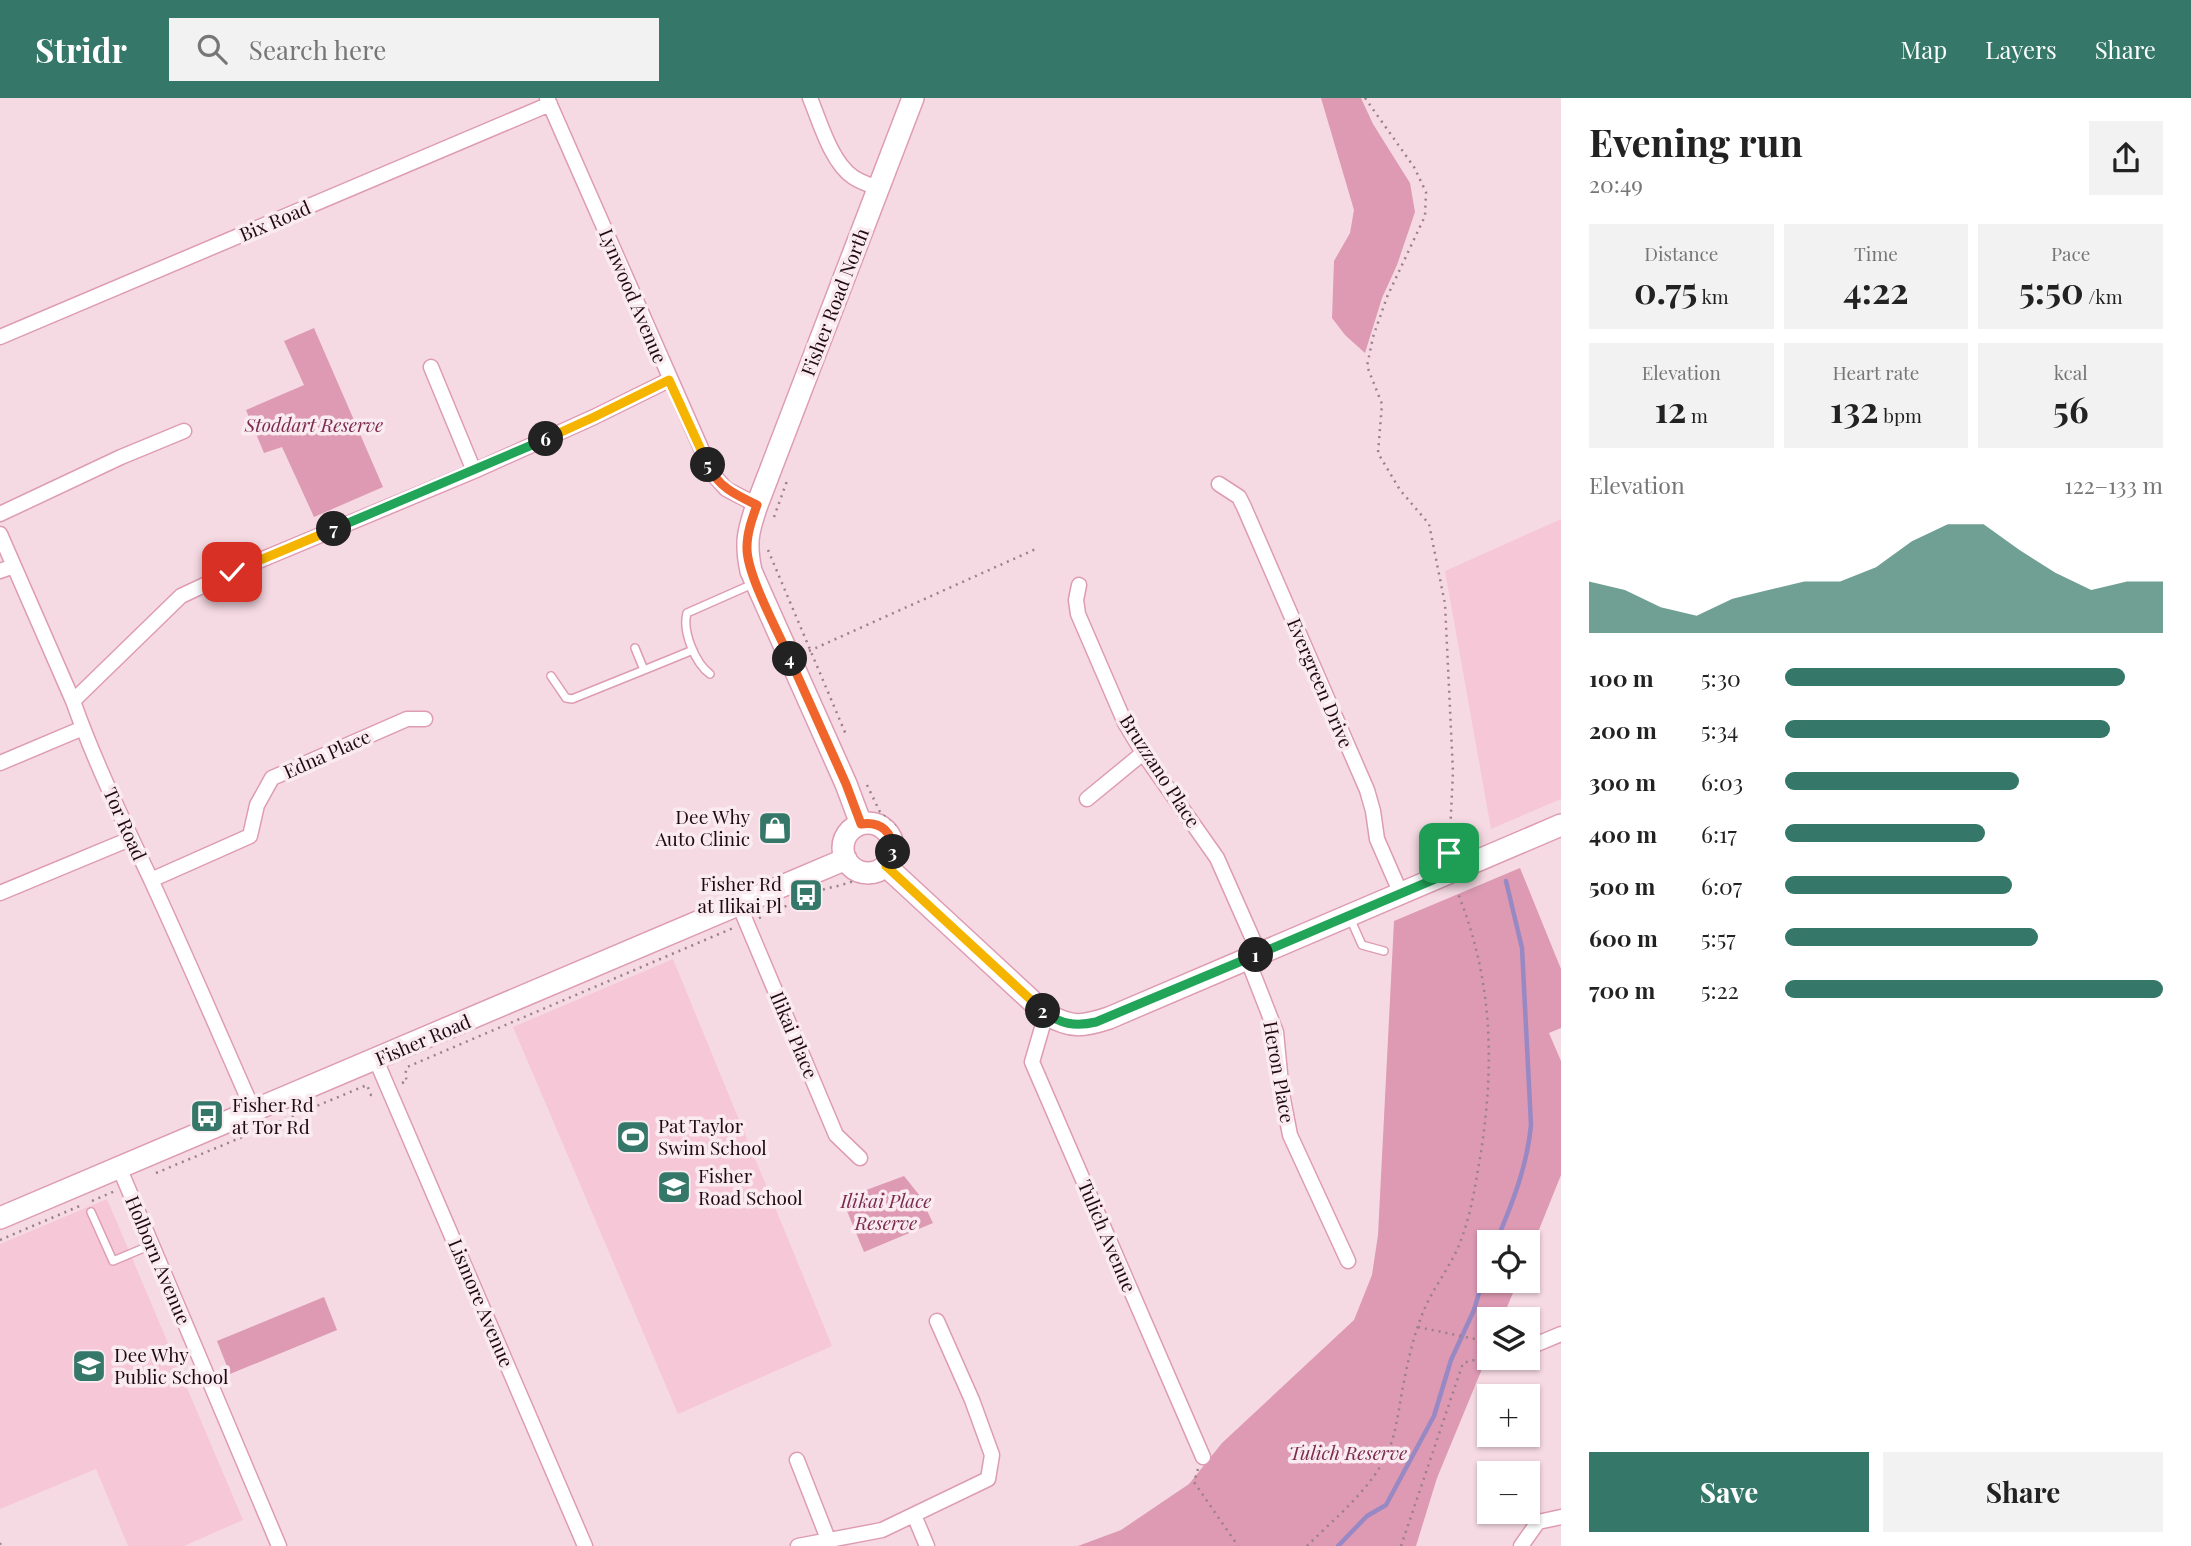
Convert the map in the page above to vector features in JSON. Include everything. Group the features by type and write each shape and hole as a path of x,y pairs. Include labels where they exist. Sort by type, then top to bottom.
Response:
{"main road":[{"name":"Fisher Road North","path":"757,505 913,98"},
{"path":"757,505 746,548 751,571 846,784 861,824"},
{"path":"861,824 878,824 891,835 894,852 886,866 880,870 867,873 855,869 846,859 843,851 847,834 861,824"},
{"path":"886,866 1046,1014 1076,1026 1096,1022 1561,825"},
{"name":"Fisher Road","path":"0,1218 122,1177 254,1112 376,1060 743,914 846,859"}],"street":[{"path":"810,98 836,158 844,169 854,177 878,188"},
{"name":"Bix Road","path":"0,337 549,101"},
{"name":"Lynwood Avenue","path":"549,101 712,473 726,489 757,505"},
{"path":"430,367 474,471"},
{"path":"73,701 181,596 245,566 474,471 669,380"},
{"path":"0,514 121,457 184,431"},
{"name":"Evergreen Drive","path":"1219,484 1239,497 1244,507 1367,790 1377,839 1401,894"},
{"name":"Tor Road","path":"0,534 7,569 73,701 130,839 151,880 254,1112"},
{"name":"Bruzzano Place","path":"1079,585 1077,614 1125,723 1217,858 1253,956"},
{"name":"Edna Place","path":"151,880 250,836 257,804 272,778 407,719 425,719"},
{"path":"0,763 83,728"},
{"path":"1087,799 1143,753"},
{"path":"0,893 130,839"},
{"name":"Ilikai Place","path":"743,914 836,1135 860,1158"},
{"name":"Heron Place","path":"1253,956 1276,1032 1282,1094 1290,1135 1348,1261"},
{"name":"Tulich Avenue","path":"1046,1014 1032,1062 1203,1457"},
{"name":"Lismore Avenue","path":"376,1060 585,1546"},
{"name":"Holborn Avenue","path":"122,1177 279,1546"},
{"path":"798,1546 882,1530 988,1479 992,1455 972,1400 937,1321"},
{"path":"1540,1344 1561,1334"},
{"path":"797,1460 828,1539"},
{"path":"914,1515 927,1546"},
{"path":"1521,1546 1538,1522 1561,1517"}],"lane":[{"path":"710,674 702,668 693,649 685,620 687,613 756,582"},
{"path":"635,648 644,670"},
{"path":"551,676 566,698 572,699 693,649"},
{"path":"1349,916 1362,945 1384,951"},
{"path":"91,1212 113,1261 151,1245"}],"path":[{"path":"1307,1546 1360,1493 1386,1455 1396,1428 1402,1390 1424,1309 1461,1241 1474,1195 1486,1122 1490,1057 1483,980 1472,928 1449,873 1453,772 1446,604 1429,524 1400,490 1378,453 1382,404 1367,366 1373,337 1387,297 1425,216 1426,192 1414,167 1364,98"},
{"path":"771,523 789,477"},
{"path":"766,547 849,743"},
{"path":"809,651 1038,548"},
{"path":"864,778 880,812 895,826 900,837 903,858 908,863"},
{"path":"407,1081 407,1067 743,914 854,880 864,879 886,890"},
{"path":"157,1173 367,1085 371,1095"},
{"path":"0,1240 122,1177"},
{"path":"1418,1328 1477,1339"},
{"path":"1401,1546 1463,1363 1477,1359"},
{"path":"1203,1457 1194,1482 1238,1546"}],"shaded area":[{"path":"1561,519 1561,799 1491,829 1445,571"},
{"name":"Fisher Road School","path":"673,959 832,1346 678,1414 513,1027"},
{"name":"Dee Why Public School","path":"107,1199 243,1520 184,1546 128,1546 96,1469 0,1509 0,1244"}],"green space":[{"path":"1321,98 1361,98 1373,124 1410,183 1415,212 1397,265 1382,298 1365,353 1345,335 1332,318 1334,261 1350,233 1354,210"},
{"name":"Stoddart Reserve","path":"314,328 383,487 314,517 282,447 264,453 246,410 304,385 284,341"},
{"name":"Tulich Reserve","path":"1520,868 1561,969 1561,1028 1549,1033 1561,1061 1561,1175 1539,1230 1477,1230 1477,1293 1513,1293 1507,1307 1477,1307 1477,1370 1482,1370 1437,1478 1416,1546 1078,1546 1121,1530 1189,1484 1222,1443 1354,1320 1372,1275 1378,1235 1394,921"},
{"name":"Ilikai Place Reserve","path":"904,1176 920,1196 933,1223 864,1252 842,1199"},
{"path":"324,1297 337,1330 230,1374 217,1341"}],"waterway":[{"path":"1501,1230 1522,1170 1531,1125 1522,948 1506,881"},
{"path":"1338,1546 1367,1516 1386,1505 1434,1416 1451,1360 1479,1293"}],"place":[{"name":"Dee Why Auto Clinic","path":"775,828"},
{"name":"Fisher Rd at Ilikai Pl","path":"806,895"},
{"name":"Fisher Rd at Tor Rd","path":"207,1116"},
{"name":"Pat Taylor Swim School","path":"633,1137"},
{"name":"Fisher Road School","path":"674,1187"},
{"name":"Dee Why Public School","path":"89,1366"}],"route":[{"path":"232,572 474,471 669,380 718,482 736,496 757,505 746,548 751,571 846,784 861,824 878,824 891,835 894,852 886,866 1046,1014 1076,1026 1109,1018 1449,873 1449,853"}]}
